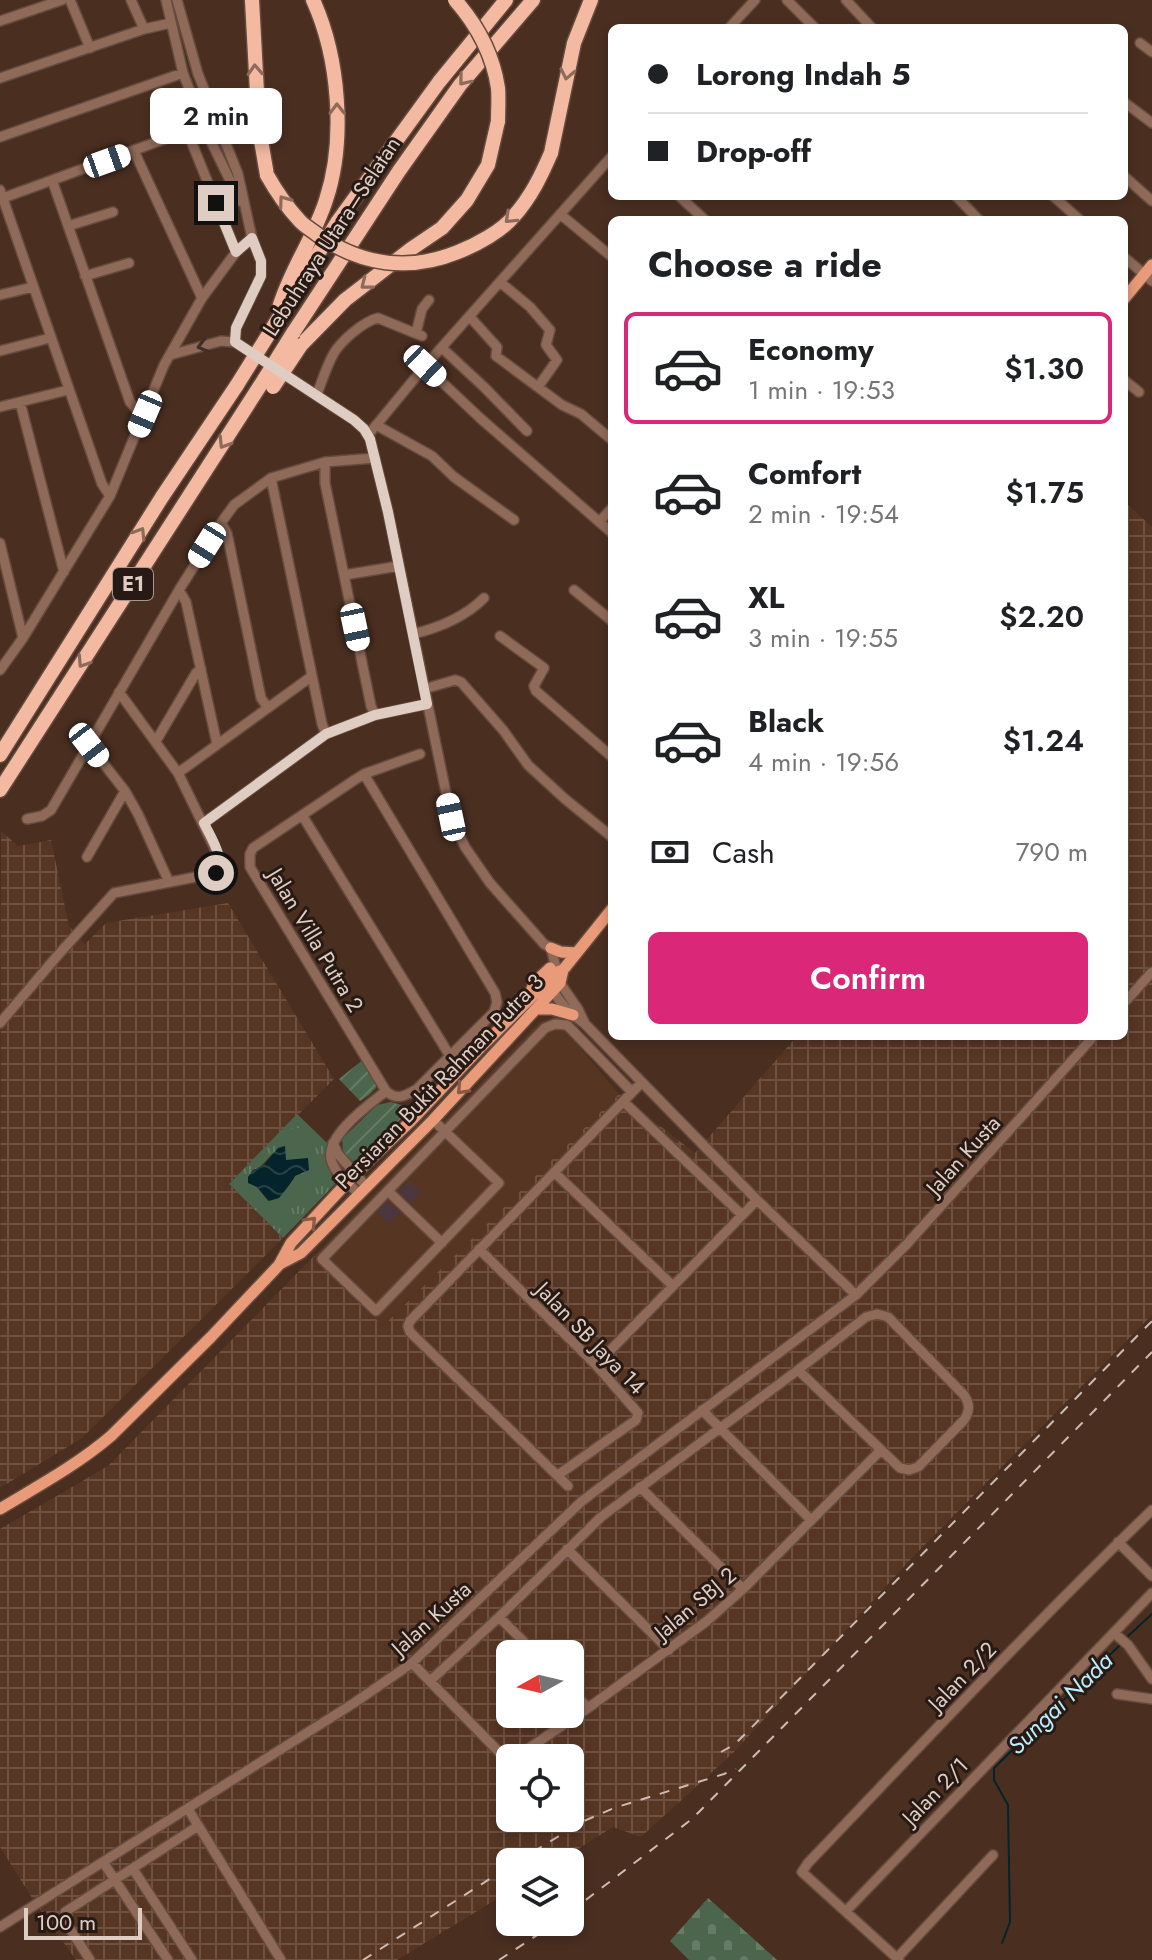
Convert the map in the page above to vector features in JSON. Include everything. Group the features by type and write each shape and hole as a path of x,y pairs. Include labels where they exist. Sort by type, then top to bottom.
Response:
{"highway":[{"path":"252,0 259,129 267,175 280,198 301,223 335,246 380,262 414,264 440,260 475,246 512,219 538,185 551,153 574,43 591,0"},
{"path":"275,324 284,288 310,240 327,198 336,149 337,102 332,57 313,0"},
{"path":"297,339 442,228 467,200 488,165 498,121 498,88 487,48 469,15 455,0"},
{"name":"Lebuhraya Utara–Selatan","path":"0,755 338,221 439,82 506,0"},
{"name":"Lebuhraya Utara–Selatan","path":"297,339 399,171 460,85 533,0"},
{"name":"E1","path":"0,790 250,402 263,396 297,339"}],"main road":[{"path":"1128,295 1150,273"},
{"path":"573,1015 532,1005 530,990 534,983 556,977 608,914"},
{"path":"548,946 561,952 576,953"},
{"name":"Persiaran Bukit Rahman Putra 3","path":"279,1265 301,1253 433,1120 499,1050 556,977"},
{"name":"Persiaran Bukit Rahman Putra 3","path":"0,1509 59,1475 94,1450 161,1387 279,1265 291,1243 352,1178 481,1047 532,1005"},
{"path":"481,1047 483,1053 499,1050"}],"street":[{"path":"0,21 62,0"},
{"path":"70,0 90,48"},
{"path":"131,0 144,29"},
{"path":"166,0 183,73 203,125 245,211"},
{"path":"177,0 198,74 238,174 252,238 261,261 261,276 236,328 235,342"},
{"path":"733,24 755,0"},
{"path":"787,0 811,24"},
{"path":"846,0 868,24"},
{"path":"0,78 144,29 171,23"},
{"path":"1140,43 1152,52"},
{"path":"0,137 183,73"},
{"path":"1128,105 1152,123"},
{"path":"110,496 102,484 68,390 2,194 52,180 203,125 210,120 213,110"},
{"path":"187,131 236,252"},
{"path":"134,151 202,298"},
{"path":"368,435 425,366 608,160"},
{"path":"52,180 130,402 145,414"},
{"path":"1128,180 1152,201"},
{"path":"683,200 701,216"},
{"path":"960,200 975,216"},
{"path":"1058,200 1076,216"},
{"path":"68,226 113,212"},
{"path":"560,214 608,254"},
{"path":"0,670 110,496 155,384 202,298 236,252 252,238"},
{"path":"1128,259 1150,273"},
{"path":"85,276 129,263"},
{"path":"500,282 530,307 550,330 546,345 557,360 538,387"},
{"path":"0,295 33,287"},
{"path":"317,394 334,351 355,331 370,319 378,318 419,334 422,309 429,300"},
{"path":"470,317 497,347 496,356 562,405 581,414 608,437"},
{"path":"0,351 50,338"},
{"path":"170,355 221,341 235,342 317,394 354,420 368,435 399,566 451,817 460,837 490,883 548,946 556,977 573,1015 856,1295"},
{"path":"442,348 527,431"},
{"path":"425,366 608,529"},
{"path":"1128,383 1139,392"},
{"path":"0,407 68,390"},
{"path":"20,402 64,572"},
{"path":"376,425 432,456 454,477 514,520"},
{"path":"27,819 42,816 51,810 179,590 234,505 271,478 325,462 375,458"},
{"path":"325,462 325,483 375,715"},
{"path":"271,478 326,734"},
{"path":"600,521 608,512"},
{"path":"221,523 227,533 261,698 268,708"},
{"path":"0,543 23,638"},
{"path":"344,575 399,566"},
{"path":"179,590 186,602 217,744"},
{"path":"574,590 608,618"},
{"path":"413,634 453,620 473,609 484,598"},
{"path":"500,636 544,668 534,686 536,691 608,754"},
{"path":"156,741 201,669"},
{"path":"178,773 312,676"},
{"path":"424,689 455,680 461,682 503,730 528,765 608,834"},
{"path":"0,1023 114,893 216,873 220,866 204,823 178,773 119,692"},
{"path":"204,823 326,734 375,715 427,704"},
{"path":"89,745 125,791 169,882"},
{"name":"Jalan Villa Putra 2","path":"386,1091 250,867 250,854 253,848 364,774 420,754"},
{"path":"362,1190 352,1178 336,1170 331,1159 333,1143 341,1131 386,1091 391,1096 404,1096 417,1089 494,1012 497,1002 495,993 364,774"},
{"path":"87,857 125,791"},
{"path":"302,815 450,1056"},
{"path":"1128,999 1152,972"},
{"path":"556,977 585,1024"},
{"path":"433,1120 445,1132 499,1183 376,1311 322,1259 445,1132 545,1028 555,1024 567,1025 632,1092"},
{"name":"Jalan Kusta","path":"0,1927 412,1663 582,1501 856,1295 906,1245 1090,1040"},
{"path":"614,1073 623,1063"},
{"path":"568,1486 410,1332 408,1326 642,1082"},
{"path":"624,1102 742,1215"},
{"path":"554,1172 673,1286"},
{"path":"388,1191 442,1243"},
{"path":"596,1365 757,1200"},
{"name":"Jalan SB Jaya 14","path":"479,1249 596,1365 637,1411 638,1418 558,1475"},
{"path":"430,1681 601,1517 866,1317 877,1314 888,1317 964,1395 969,1405 967,1415 918,1467 909,1470 900,1468 798,1370"},
{"path":"702,1410 811,1520"},
{"name":"Jalan SBJ 2","path":"535,1744 707,1621 743,1589 881,1450"},
{"path":"640,1487 743,1589"},
{"name":"Jalan 2/2","path":"846,1911 802,1872 808,1863 1152,1510"},
{"path":"1118,1542 1152,1576"},
{"path":"567,1549 669,1650"},
{"name":"Jalan 2/1","path":"846,1911 1121,1638 1152,1593"},
{"path":"499,1617 522,1640"},
{"path":"1121,1638 1152,1679"},
{"path":"412,1663 496,1749"},
{"path":"1117,1694 1152,1699"},
{"path":"584,1704 588,1708"},
{"path":"188,1809 281,1960"},
{"path":"90,1960 65,1921 65,1912 198,1826"},
{"path":"846,1911 898,1959 993,1855"},
{"path":"103,1862 168,1960"},
{"path":"133,1869 192,1960"}],"shaded area":[{"path":"1128,505 1152,527 1152,1315 911,1559 734,1752 641,1837 613,1827 579,1848 496,1848 496,1900 397,1960 76,1960 0,1847 0,1529 108,1466 314,1256 383,1326 619,1094 695,1153 794,1040 1128,1040"},
{"path":"1,831 18,846 51,840 69,926 85,944 106,923 228,903 334,1079 229,1184 283,1238 82,1438 0,1488"},
{"path":"554,1017 619,1094 383,1326 314,1256 539,1022"},
{"path":"408,1181 420,1193 410,1203 398,1191"},
{"path":"387,1201 400,1212 389,1224 377,1212"}],"green space":[{"path":"364,1059 376,1078 376,1088 360,1101 339,1079"},
{"path":"391,1102 412,1108 358,1161 352,1161 343,1152 342,1139 377,1105"},
{"path":"297,1114 327,1143 328,1165 335,1184 283,1238 229,1184","holes":["275,1152 286,1160 268,1201 257,1187 253,1170"]},
{"path":"310,1127 311,1138 287,1140 286,1129"},
{"path":"708,1898 777,1960 689,1960 670,1941"}],"water":[{"path":"285,1146 286,1160 308,1158 309,1170 295,1176 279,1198 269,1201 257,1187 248,1183 248,1177 253,1170 262,1167 278,1148"}],"waterway":[{"name":"Sungai Nada","path":"1126,1638 1152,1614"},
{"name":"Sungai Nada","path":"1002,1943 1010,1922 1008,1805 994,1780 994,1768 1122,1643"}],"railway":[{"path":"721,1752 735,1744 1152,1321"},
{"path":"584,1901 692,1819 1152,1352"},
{"path":"539,1848 584,1821 614,1808 736,1769"},
{"path":"363,1960 496,1875"},
{"path":"499,1960 536,1936"}],"route":[{"path":"216,203 236,252 252,238 261,261 261,276 236,328 235,342 354,420 370,439 427,704 375,715 326,734 204,823 219,857 220,866 216,873"}]}
